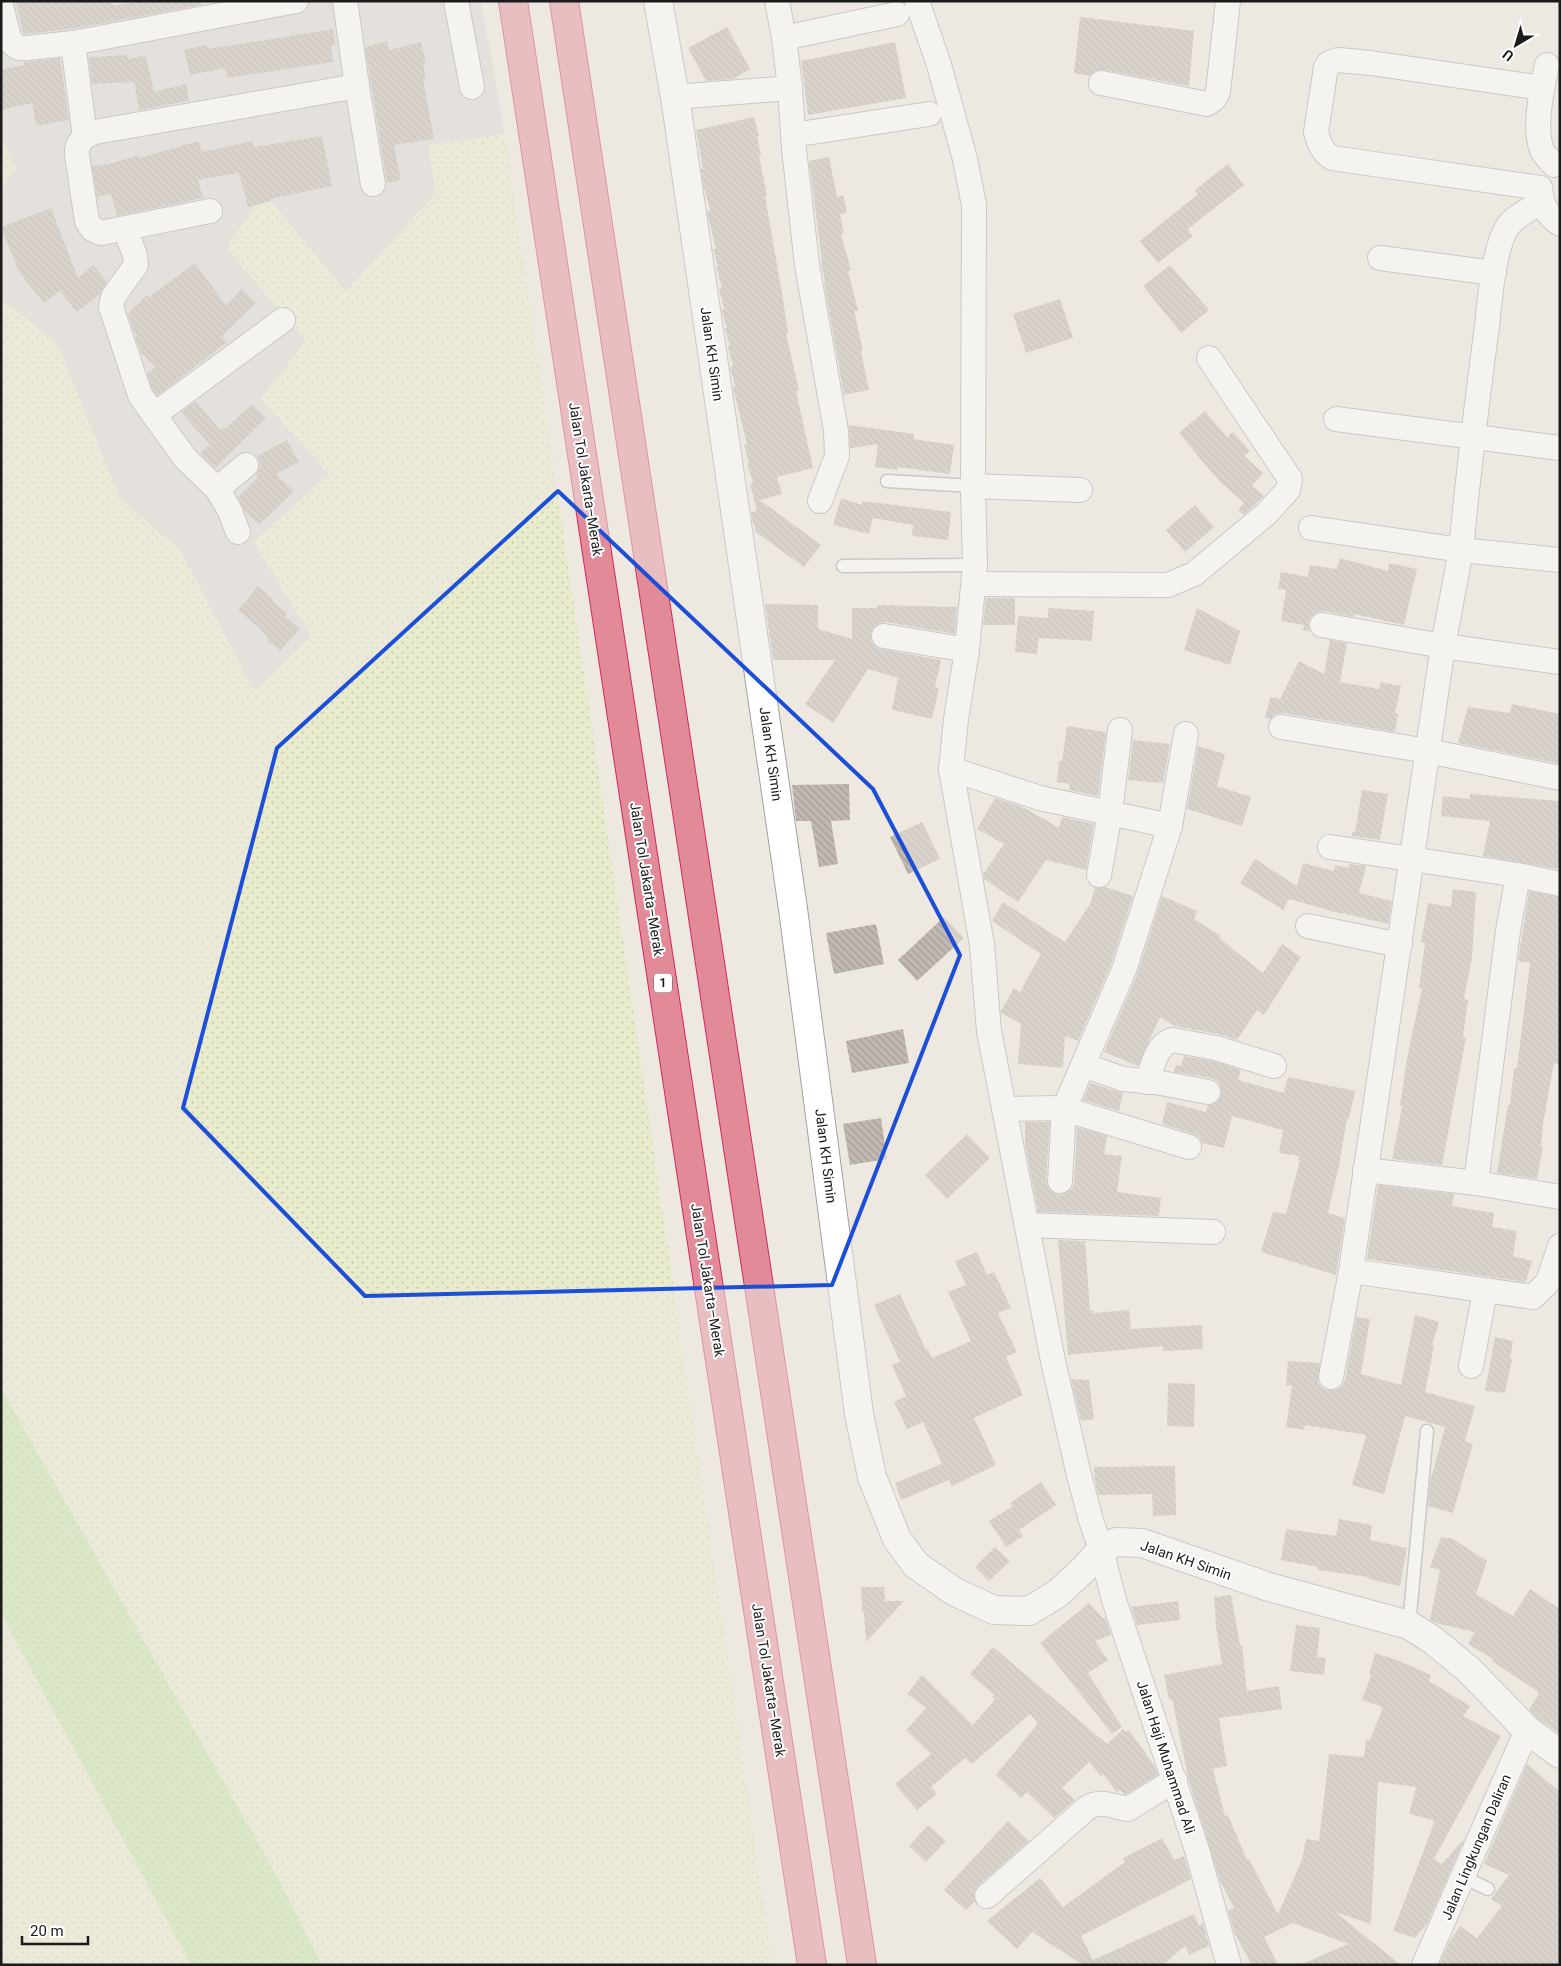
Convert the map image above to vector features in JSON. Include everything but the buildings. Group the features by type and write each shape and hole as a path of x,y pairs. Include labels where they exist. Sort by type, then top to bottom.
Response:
{"highway":[{"name":"Jalan Tol Jakarta–Merak","path":"513,1 812,1965"},
{"path":"564,1 862,1965"}],"street":[{"path":"1,6 9,38 19,48 73,43 296,1"},
{"path":"346,1 357,86 373,184"},
{"path":"456,1 472,87"},
{"name":"Jalan KH Simin","path":"658,1 675,97 793,909 859,1414 872,1477 897,1539 916,1565 955,1592 994,1610 1028,1611 1057,1594 1101,1550 1116,1542 1142,1543 1218,1571 1269,1587 1409,1625 1434,1641 1469,1670 1527,1730 1560,1754"},
{"path":"777,1 790,88 807,265 836,431 837,456 820,501"},
{"name":"Jalan Haji Muhammad Ali","path":"917,1 939,65 965,159 974,205 974,574 967,650 956,719 951,769 982,945 989,1031 1057,1379 1078,1471 1114,1600 1175,1780 1197,1850 1229,1965"},
{"path":"1101,83 1207,104 1211,102 1218,92 1228,1"},
{"path":"784,38 896,14"},
{"path":"73,43 85,137"},
{"path":"1541,195 1332,158 1324,153 1316,132 1326,68 1329,64 1338,60 1544,77 1538,137 1542,152 1557,163 1547,172 1541,195 1546,212 1560,224"},
{"path":"210,212 101,233 92,229 87,221 77,155 79,144 85,137 95,132 357,86"},
{"path":"675,97 790,88"},
{"path":"794,135 930,114"},
{"path":"1331,1377 1351,1271 1443,646 1461,550 1472,438 1494,272 1503,235 1509,225 1541,195"},
{"path":"125,229 135,255 136,265 113,297 110,307 140,395 185,458 217,489 229,509 238,532"},
{"path":"1380,258 1494,272"},
{"path":"154,415 283,320"},
{"path":"974,574 1168,585 1194,574 1266,514 1288,490 1290,479 1209,358"},
{"path":"1336,419 1560,448"},
{"path":"217,489 246,465"},
{"path":"973,486 1080,490"},
{"path":"1311,528 1461,550 1560,560"},
{"path":"1322,625 1443,646 1560,662"},
{"path":"884,636 967,650"},
{"path":"1281,727 1428,752 1560,778"},
{"path":"1099,876 1110,812 1120,730"},
{"path":"1060,1181 1064,1110 1124,970 1170,826 1186,734"},
{"path":"951,769 1040,798 1170,826"},
{"path":"1330,847 1560,884"},
{"path":"1476,1183 1508,931 1518,876"},
{"path":"1308,926 1400,946"},
{"path":"1147,1082 1160,1048 1166,1042 1172,1040 1216,1048 1274,1066"},
{"path":"1083,1065 1123,1079 1208,1092"},
{"path":"1004,1109 1064,1110 1189,1147"},
{"path":"1365,1170 1476,1183 1560,1197"},
{"path":"1028,1225 1213,1232"},
{"path":"1351,1271 1532,1297 1548,1282 1560,1246"},
{"path":"1471,1366 1485,1291"},
{"name":"Jalan Lingkungan Daliran","path":"1424,1965 1527,1730"},
{"path":"987,1896 1092,1804 1102,1803 1128,1809 1175,1780"}],"lane":[{"path":"887,481 973,486"},
{"path":"843,566 974,574"},
{"path":"1409,1625 1427,1431"},
{"path":"1463,1877 1488,1889"}],"highlighted area":[{"path":"558,491 873,789 960,955 832,1285 365,1296 183,1108 277,748"}],"shaded area":[{"path":"1,1 481,1 505,134 429,145 436,193 346,292 264,193 306,340 261,399 329,474 254,542 311,637 254,691 182,553 119,497 57,343 1,299 1,190 16,168 1,138"}],"green space":[{"path":"505,134 773,1965 322,1965 278,1878 1,1388 1,299 57,343 119,497 182,553 254,691 311,637 254,542 329,474 261,399 306,340 226,248 264,193 346,292 436,194 428,145"},
{"path":"1,138 16,168 1,190"},
{"path":"1,1388 278,1878 322,1965 191,1965 1,1614"},
{"path":"1,1614 191,1965 1,1965"}]}
